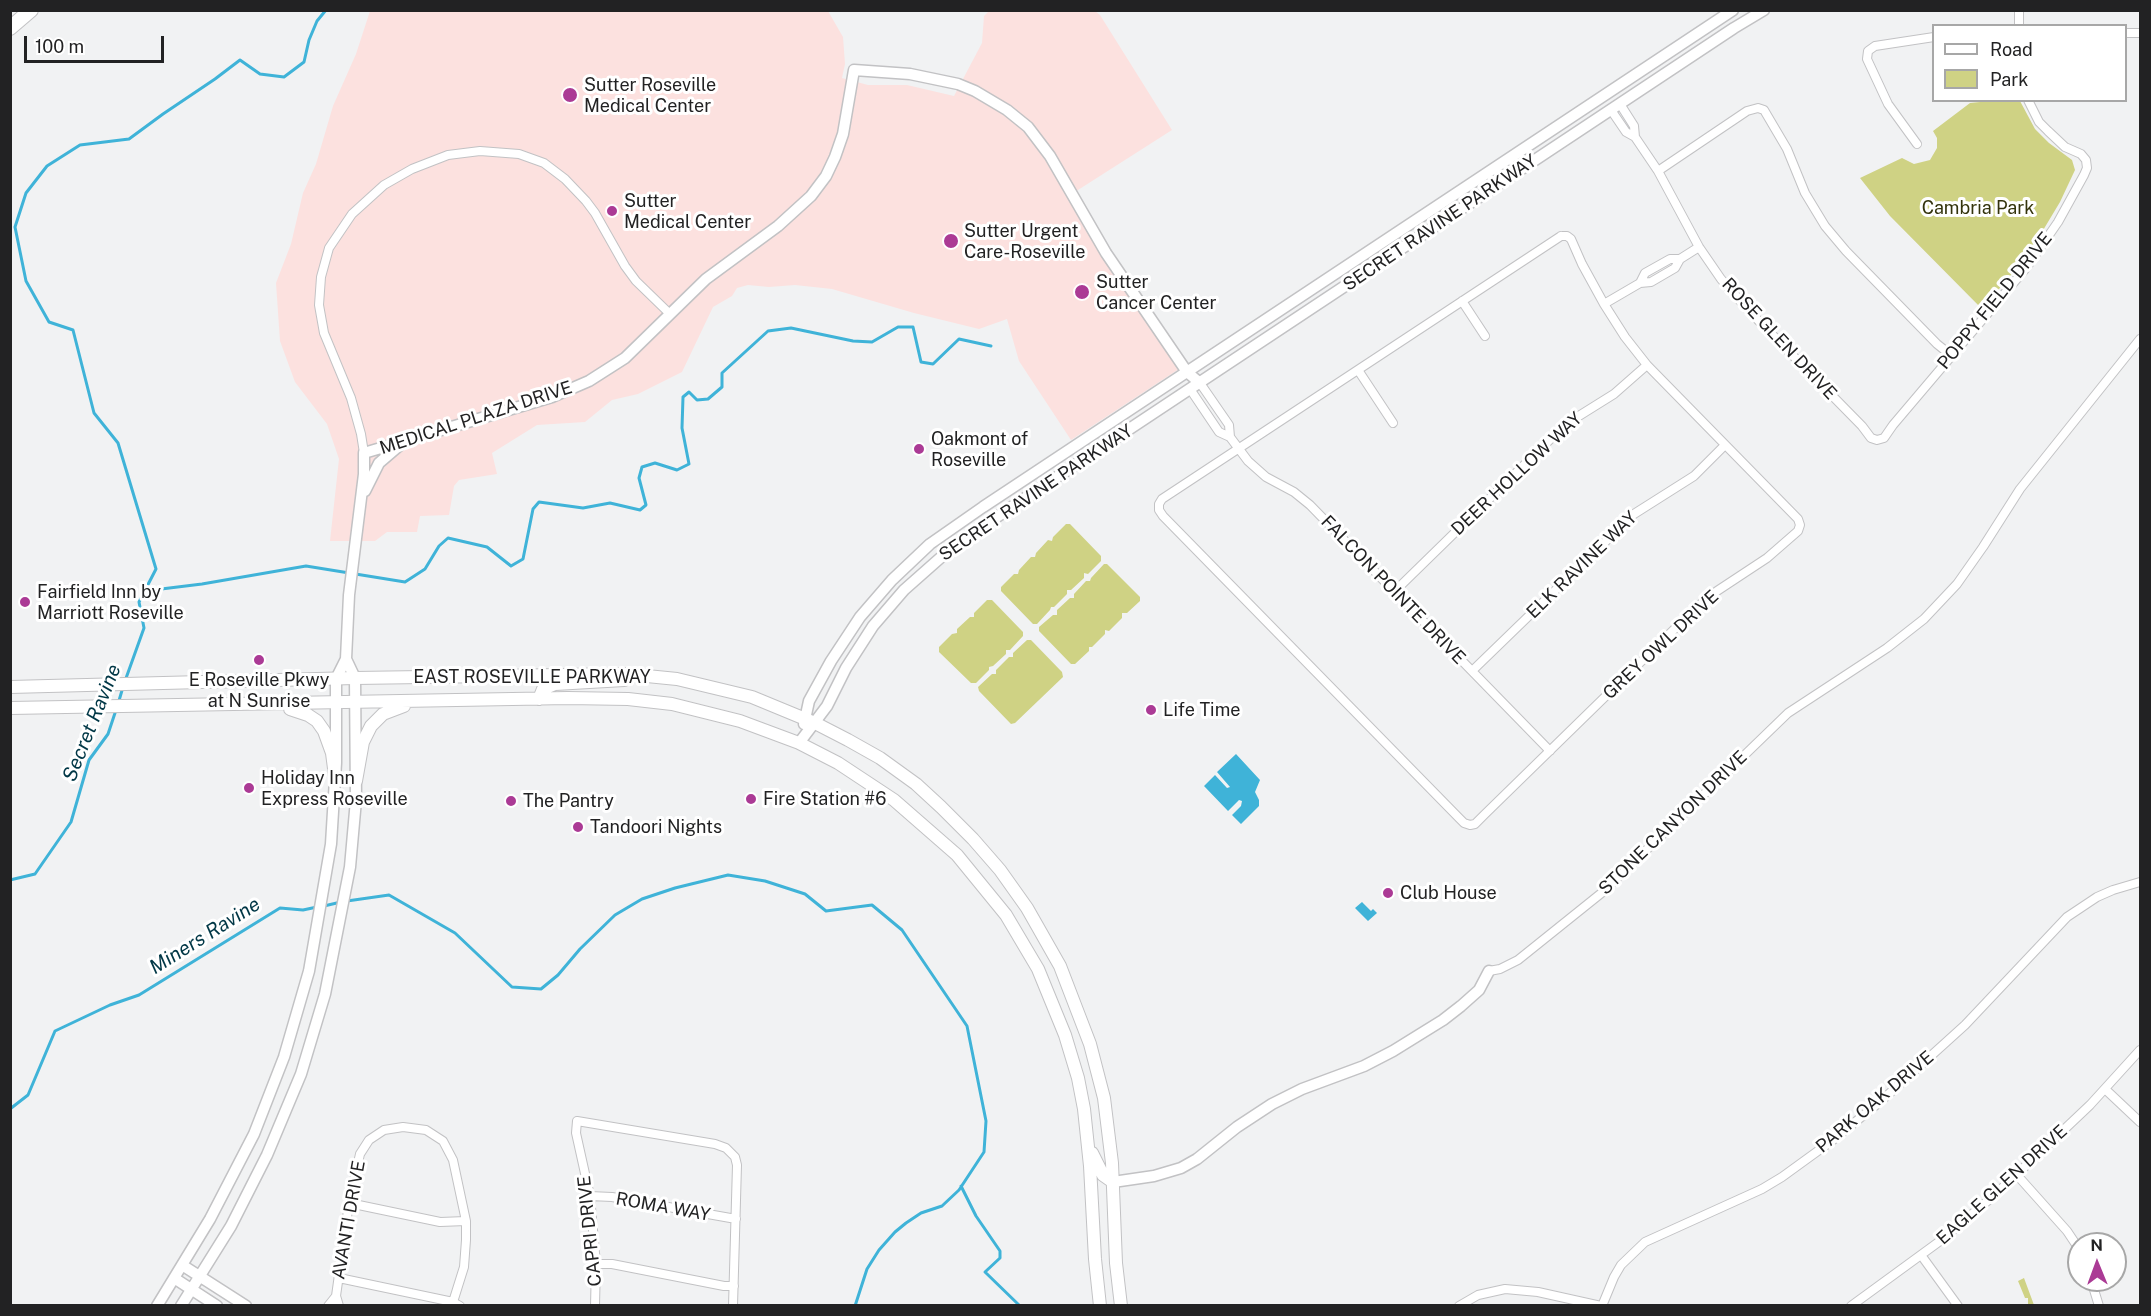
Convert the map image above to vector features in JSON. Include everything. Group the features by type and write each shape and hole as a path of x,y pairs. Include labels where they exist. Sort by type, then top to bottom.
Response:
{"highway":[{"path":"10,28 31,10"}],"main road":[{"name":"SECRET RAVINE PARKWAY","path":"810,721 809,701 851,630 882,590 904,568 962,521 1733,10"},
{"name":"SECRET RAVINE PARKWAY","path":"800,743 810,721 826,706 855,652 873,626 894,601 922,574 974,532 1764,10"},
{"name":"MEDICAL PLAZA DRIVE","path":"346,659 349,595 362,497 364,453 536,402 589,381 633,351 706,279 778,226 811,196 831,166 843,134 854,70 910,74 942,80 975,92 1007,110 1028,127 1050,156 1106,253 1187,372"},
{"path":"1606,94 1615,107"},
{"path":"1187,372 1200,382"},
{"path":"1187,372 1190,389"},
{"path":"362,497 379,463 408,440"},
{"path":"182,1305 251,1188 280,1128 311,1043 332,969 350,867 356,781 355,678 346,659"},
{"path":"157,1305 226,1192 254,1134 284,1057 309,970 328,870 333,828 336,679 346,659"},
{"name":"EAST ROSEVILLE PARKWAY","path":"10,687 578,673 652,676 677,679 752,697 810,721 880,758 930,796 982,849 1027,908 1060,966 1090,1044 1104,1098 1113,1182 1121,1305"},
{"path":"539,699 543,689 555,684 620,681 652,676"},
{"name":"EAST ROSEVILLE PARKWAY","path":"10,708 628,699 672,704 740,721 800,743 856,774 912,814 957,855 993,897 1018,933 1033,961 1065,1035 1078,1078 1088,1144 1100,1305"},
{"path":"356,781 363,742 373,723 387,711 424,701"},
{"path":"265,705 300,711 317,721 330,746 335,776"},
{"name":"STONE CANYON DRIVE","path":"1113,1182 1154,1176 1181,1168 1197,1160 1237,1127 1272,1104 1302,1089 1349,1072 1385,1055 1453,1013 1479,990 1489,971"},
{"path":"1088,1144 1103,1175 1113,1182"},
{"path":"182,1265 246,1305"},
{"path":"174,1278 217,1305"}],"street":[{"path":"1917,144 1888,104 1867,59 1869,51 1875,46 1932,37"},
{"name":"POPPY FIELD DRIVE","path":"1877,440 1884,438 2036,254 2058,222 2087,168 2086,160 2081,154 2066,147 2039,122 2029,102"},
{"name":"ROSE GLEN DRIVE","path":"1615,107 1634,126 1635,137 1658,171 1699,247 1721,279 1871,438 1877,440"},
{"path":"1658,171 1747,111 1758,108 1764,110 1787,149 1805,193 1825,226 1937,344 1952,356"},
{"name":"MEDICAL PLAZA DRIVE","path":"364,453 363,439 351,398 324,333 319,305 321,277 329,248 352,214 384,185 412,169 448,155 480,151 519,154 544,163 565,179 586,201 636,281 670,314"},
{"name":"GREY OWL DRIVE","path":"1561,236 1567,236 1570,239 1604,304 1647,365 1798,519 1798,531 1759,565 1697,607 1475,824 1464,823 1159,510 1159,504 1162,499 1561,236"},
{"path":"1604,304 1640,283 1651,282 1675,268 1680,259 1699,247"},
{"path":"1640,283 1645,273 1670,259 1680,259"},
{"path":"1659,265 1665,274"},
{"path":"1462,301 1485,336"},
{"name":"STONE CANYON DRIVE","path":"1489,971 1500,969 1518,960 1604,891 1788,713 1887,648 1924,619 1971,565 2020,489 2140,339"},
{"name":"DEER HOLLOW WAY","path":"1395,592 1566,424 1614,394 1647,365"},
{"path":"1358,370 1393,423"},
{"name":"FALCON POINTE DRIVE","path":"1200,382 1229,425 1230,437 1238,449 1266,477 1294,492 1310,505 1550,751"},
{"name":"FALCON POINTE DRIVE","path":"1190,389 1219,432 1230,437"},
{"path":"1207,413 1216,407"},
{"name":"ELK RAVINE WAY","path":"1472,671 1634,514 1694,476 1725,446"},
{"name":"PARK OAK DRIVE","path":"1602,1305 1621,1265 1645,1242 1762,1189 1808,1159 1881,1101 1965,1025 2067,917 2097,897 2140,882"},
{"name":"EAGLE GLEN DRIVE","path":"1851,1305 1921,1256 1969,1217 2105,1089 2140,1050"},
{"path":"2105,1089 2140,1122"},
{"name":"CAPRI DRIVE","path":"595,1305 596,1264 590,1196 576,1132 577,1121 715,1144 726,1148 735,1156 738,1165 736,1219"},
{"name":"AVANTI DRIVE","path":"339,1305 336,1296 349,1203 360,1154 369,1140 384,1130 403,1127 426,1130 442,1141 453,1160 466,1221 464,1267 457,1304"},
{"path":"2017,1174 2068,1232"},
{"name":"ROMA WAY","path":"590,1196 612,1197 736,1219"},
{"path":"349,1203 440,1222 466,1221"},
{"path":"733,1305 736,1219"},
{"path":"1921,1256 1958,1305"},
{"path":"596,1264 612,1264 734,1286"},
{"path":"339,1278 457,1304"},
{"path":"1459,1305 1478,1295 1505,1288 1523,1289 1602,1305"},
{"name":"AVANTI DRIVE","path":"328,1305 336,1296"}],"shaded area":[{"path":"370,11 828,11 843,37 845,64 842,78 868,85 907,85 954,96 982,43 984,16 989,11 1095,11 1100,15 1172,130 1067,197 1102,257 1179,369 1071,440 1019,361 1007,319 979,329 832,289 795,285 769,287 748,285 737,288 732,296 713,307 682,372 638,394 612,400 585,422 537,425 492,453 497,474 459,480 454,486 449,515 420,516 417,532 387,532 375,541 330,541 339,459 327,424 295,382 280,341 276,283 291,244 303,193 316,164 333,106 356,54"}],"green space":[{"name":"Cambria Park","path":"2021,102 2035,129 2072,160 2075,170 2060,202 2039,237 2016,269 1982,309 1890,216 1860,178 1902,158 1914,164 1930,160 1937,148 1937,138 1933,131 1970,103"},
{"path":"1066,524 1070,524 1101,556 1101,561 1088,574 1084,573 1084,578 1071,590 1067,590 1067,594 1054,607 1051,607 1037,624 1033,624 1001,591 1001,587 1014,574 1018,574 1031,557 1035,557 1048,540 1052,541"},
{"path":"1104,564 1107,564 1140,597 1140,601 1127,613 1122,613 1122,618 1109,631 1105,630 1105,634 1092,647 1089,647 1089,651 1075,664 1071,664 1039,631 1039,627 1053,615 1057,615 1057,610 1070,598 1074,598 1074,594 1086,581 1090,581"},
{"path":"987,600 992,600 1023,632 1023,636 1010,650 1006,650 1006,654 993,666 989,667 989,670 976,683 971,683 939,652 939,647 952,634 957,633 957,629 970,617 974,617 974,613"},
{"path":"1027,640 1031,640 1062,672 1063,677 1015,723 1011,724 979,691 978,687 992,674 996,674 996,670 1009,657 1013,657 1013,653"},
{"path":"2024,1278 2034,1305 2028,1305 2028,1298 2025,1298 2018,1281"}],"water":[{"path":"1236,754 1260,780 1255,792 1259,806 1241,824 1232,815 1241,806 1242,801 1239,800 1228,811 1204,786 1215,775 1227,788 1230,787 1217,772"},
{"path":"1362,902 1371,911 1373,909 1377,913 1368,921 1355,908"}],"waterway":[{"name":"Secret Ravine","path":"125,681 144,628 139,602 156,569 118,443 94,413 73,330 49,322 26,281 15,227 26,193 47,166 80,145 129,139 240,60 260,74 284,77 304,62 309,40 317,21 326,10"},
{"path":"145,591 202,584 306,566 405,582 425,569 439,546 448,538 487,547 511,566 523,559 533,509 539,502 583,508 610,503 640,510 646,505 639,478 642,467 655,463 677,470 689,464 682,428 683,397 689,392 697,400 708,399 722,387 722,373 768,331 791,328 853,341 872,342 898,327 913,327 921,362 933,364 959,339 991,346"},
{"name":"Secret Ravine","path":"118,704 123,687"},
{"name":"Secret Ravine","path":"10,880 35,874 71,822 89,760 108,734 116,710"},
{"name":"Miners Ravine","path":"347,901 389,895 455,933 512,987 541,989 558,975 580,949 615,915 642,899 675,888 728,875 765,881 805,894 826,911 872,905 902,930 967,1026 986,1121 984,1152 959,1190 942,1206 921,1213 895,1232 879,1250 867,1269 855,1306"},
{"name":"Miners Ravine","path":"324,906 341,902"},
{"name":"Miners Ravine","path":"10,1109 28,1095 55,1031 110,1005 139,995 280,908 303,910 317,907"},
{"path":"961,1186 976,1216 1000,1251 1000,1258 985,1272 1020,1306"}],"place":[{"name":"Sutter Roseville Medical Center","path":"570,95"},
{"name":"Sutter Medical Center","path":"612,211"},
{"name":"Sutter Urgent Care-Roseville","path":"951,241"},
{"name":"Sutter Cancer Center","path":"1082,292"},
{"name":"Oakmont of Roseville","path":"919,449"},
{"name":"Fairfield Inn by Marriott Roseville","path":"25,602"},
{"name":"E Roseville Pkwy at N Sunrise","path":"259,660"},
{"name":"Life Time","path":"1151,710"},
{"name":"Holiday Inn Express Roseville","path":"249,788"},
{"name":"Fire Station #6","path":"751,799"},
{"name":"The Pantry","path":"511,801"},
{"name":"Tandoori Nights","path":"578,827"},
{"name":"Club House","path":"1388,893"}]}
